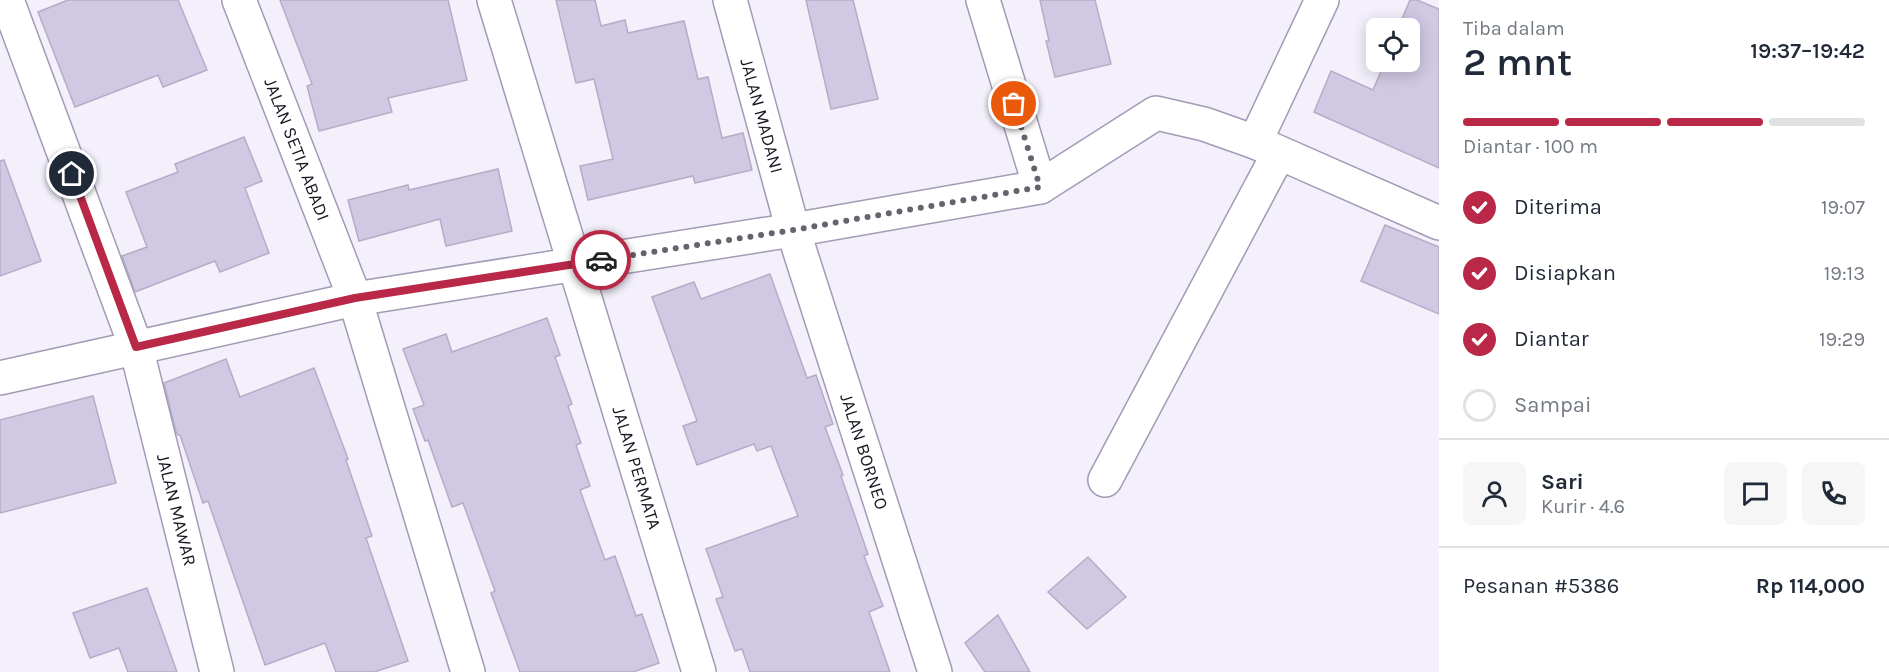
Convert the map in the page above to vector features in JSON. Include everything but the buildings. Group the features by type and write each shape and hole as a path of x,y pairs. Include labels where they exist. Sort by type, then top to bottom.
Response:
{"street":[{"name":"JALAN MAWAR","path":"7,0 136,347 217,672"},
{"name":"JALAN SETIA ABADI","path":"239,0 355,298 468,672"},
{"name":"JALAN PERMATA","path":"494,0 699,672"},
{"name":"JALAN MADANI","path":"730,0 793,230"},
{"path":"982,0 1040,187"},
{"path":"1105,480 1267,148 1322,0"},
{"path":"0,378 355,298 793,230 1040,187 1156,113 1204,124 1267,148 1439,223"},
{"name":"JALAN BORNEO","path":"793,230 935,672"}],"way so far":[{"path":"601,260 793,230 1040,187 1014,104"}],"route":[{"path":"72,174 136,347 355,298 601,260"}]}
